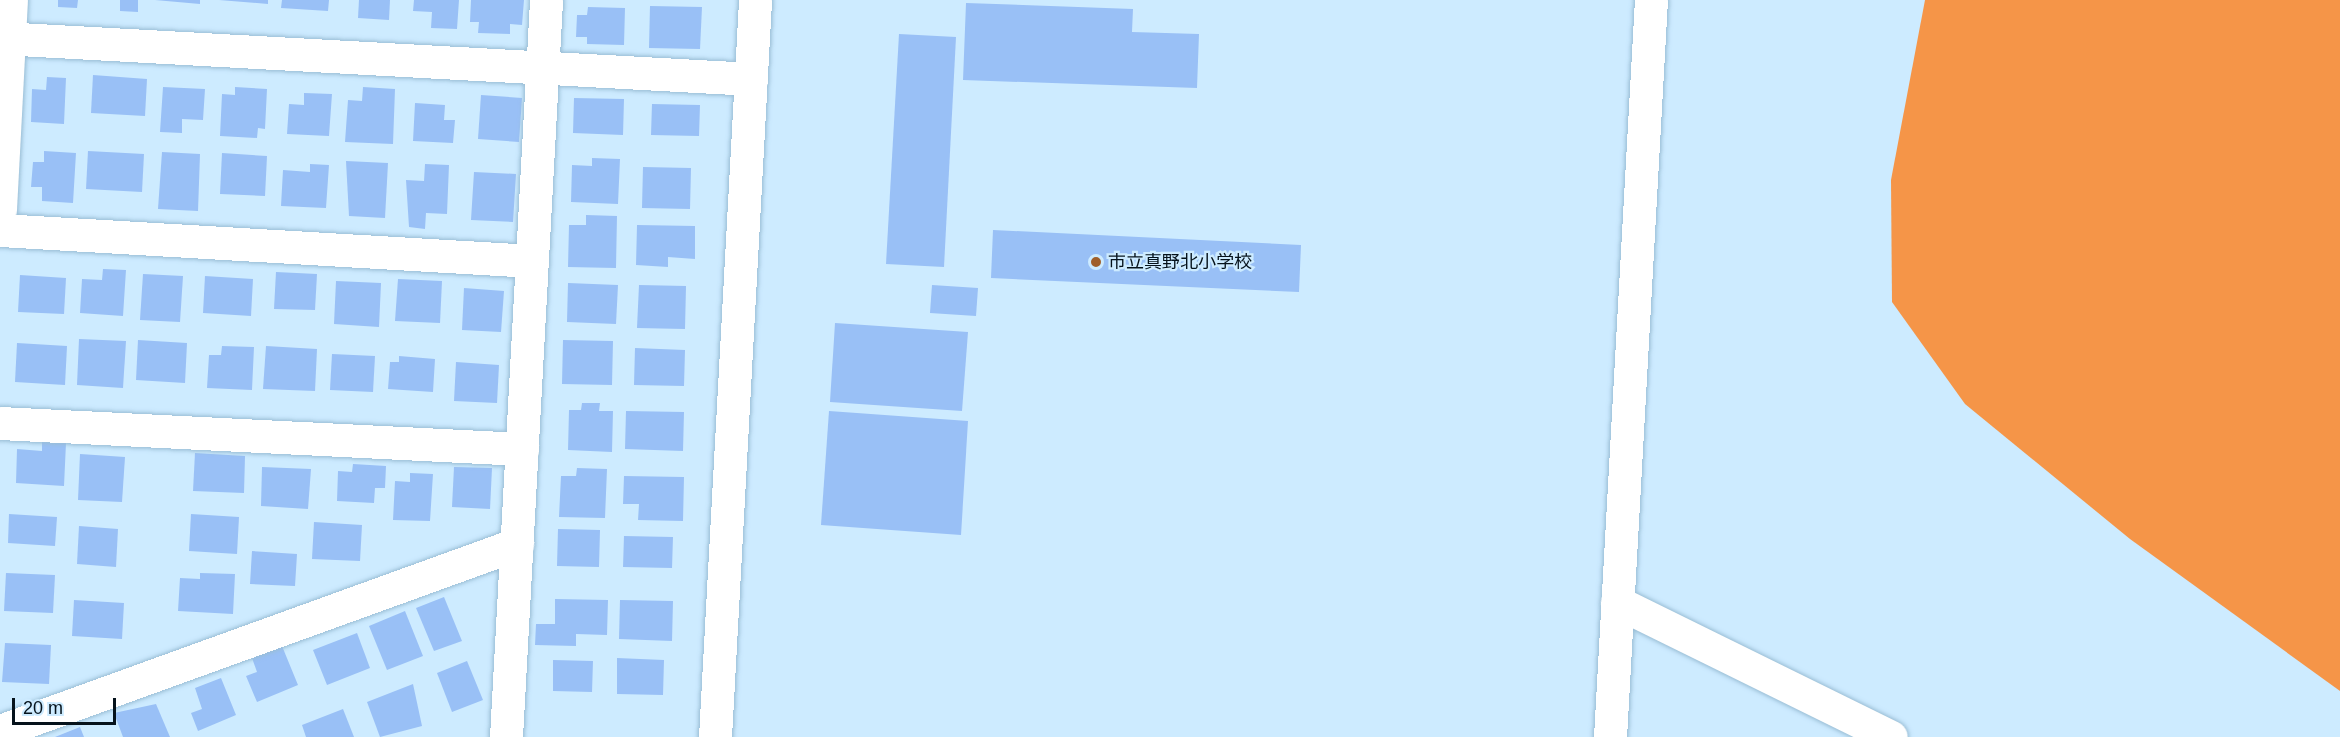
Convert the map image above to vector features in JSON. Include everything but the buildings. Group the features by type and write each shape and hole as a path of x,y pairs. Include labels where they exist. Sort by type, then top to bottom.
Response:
{"street":[{"path":"0,209 5,38 11,0"},
{"path":"506,737 546,0"},
{"path":"715,737 755,0"},
{"path":"1610,737 1651,0"},
{"path":"5,38 751,79"},
{"path":"0,230 532,261"},
{"path":"0,423 522,449"},
{"path":"0,731 517,544"},
{"path":"1617,602 1891,737"}],"shaded area":[{"path":"1925,0 2340,0 2340,691 2130,539 1965,404 1892,302 1891,180"}],"place":[{"name":"市立真野北小学校","path":"1096,262"}]}
